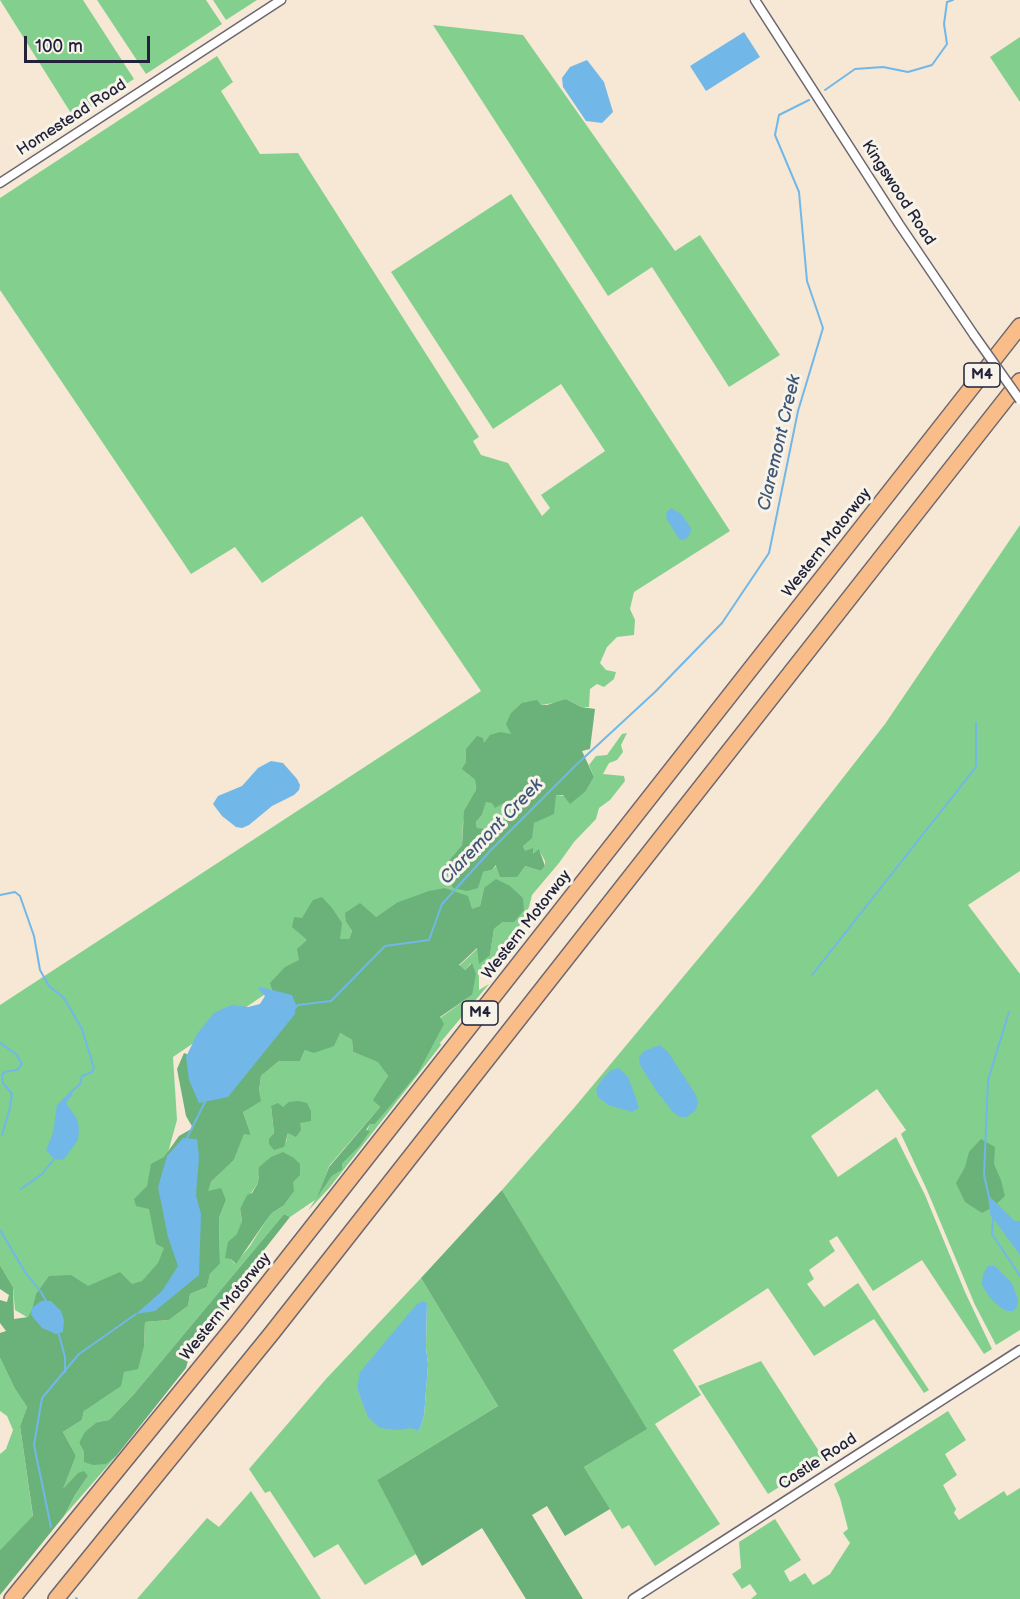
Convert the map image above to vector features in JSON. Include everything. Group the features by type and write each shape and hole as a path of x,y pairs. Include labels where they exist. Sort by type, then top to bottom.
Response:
{"highway":[{"name":"Western Motorway","path":"12,1599 249,1308 1020,326"},
{"name":"M4","path":"56,1599 272,1333 1020,381"}],"street":[{"name":"Homestead Road","path":"0,183 281,0"},
{"name":"Kingswood Road","path":"755,0 899,224 1020,400"},
{"name":"Castle Road","path":"633,1599 1020,1350"}],"green space":[{"path":"0,0 83,0 134,79 74,118"},
{"path":"97,0 206,0 222,24 146,74"},
{"path":"213,0 257,0 226,20"},
{"path":"433,25 523,35 675,251 700,235 780,355 729,387 652,267 608,296"},
{"path":"1020,37 1020,102 990,57"},
{"path":"217,56 233,82 221,91 260,154 298,153 479,437 473,441 481,455 508,463 542,516 550,508 541,495 605,451 561,384 493,429 391,272 511,194 730,531 634,592 630,609 635,620 634,635 617,637 607,647 600,663 606,670 616,672 614,679 604,687 597,684 590,689 589,707 581,707 566,699 541,705 468,774 475,780 476,790 463,822 462,845 444,866 448,875 483,872 492,870 497,865 525,866 541,871 545,866 545,861 539,850 532,855 524,851 523,846 534,823 556,795 576,797 586,791 594,777 589,765 596,756 607,755 622,734 627,733 621,745 623,752 617,760 609,763 603,774 624,776 625,781 610,800 599,808 596,819 574,842 532,895 520,925 479,976 479,990 489,984 440,1043 441,1045 330,1187 308,1211 315,1200 290,1217 284,1214 134,1394 109,1420 97,1422 79,1443 84,1452 117,1455 64,1516 88,1476 62,1491 76,1456 63,1432 82,1420 84,1411 124,1372 144,1346 145,1322 169,1320 188,1306 190,1294 207,1287 210,1274 220,1264 219,1218 226,1200 207,1192 211,1182 234,1160 244,1133 251,1135 243,1112 259,1091 261,1076 279,1061 300,1061 305,1050 340,1033 352,1040 353,1052 379,1062 388,1076 374,1100 380,1107 329,1166 319,1195 332,1176 342,1170 342,1164 359,1147 370,1124 375,1124 392,1103 440,1018 472,995 471,963 465,970 459,966 478,948 490,955 494,929 503,922 484,888 480,906 472,910 396,903 376,917 346,922 352,931 349,939 173,1057 177,1120 167,1156 178,1266 77,1347 15,1310 13,1287 0,1265 0,1005 481,691 362,516 262,583 235,547 191,574 0,290 0,198","holes":["271,1106 283,1107 288,1133 286,1142 269,1138 274,1133","258,1175 283,1206 272,1213 235,1264 231,1259 242,1221 240,1209 258,1183"]},
{"path":"1020,525 1020,871 968,905 1020,974 1020,1330 996,1345 975,1305 901,1134 906,1130 877,1089 811,1136 838,1177 896,1137 925,1195 965,1292 992,1349 984,1354 922,1260 873,1291 837,1236 829,1241 835,1251 809,1270 814,1279 807,1284 824,1307 858,1283 929,1390 924,1393 874,1319 814,1356 768,1288 673,1350 701,1395 655,1424 720,1524 655,1566 629,1525 622,1529 584,1467 646,1429 502,1190 574,1108 753,893 885,724"},
{"path":"566,699 581,707 595,709 590,749 582,751 594,777 586,791 570,804 563,795 556,795 554,814 534,823 532,838 523,846 525,851 533,848 533,854 539,849 545,866 541,871 525,866 517,877 500,877 496,865 492,870 483,872 478,888 467,891 453,888 444,866 462,845 464,811 476,790 475,780 462,769 466,762 466,749 477,736 483,738 484,743 490,735 500,732 511,734 506,724 511,713 522,703 537,700 541,705","holes":["514,799 525,803 516,806 511,816 488,832 477,828 476,822 482,815 486,802 492,803 495,808 504,803 511,803"]},
{"path":"513,799 526,803 516,806 511,816 488,832 477,828 476,822 482,815 486,801 504,803"},
{"path":"496,879 510,886 523,898 524,910 514,922 503,922 494,929 490,955 479,964 477,948 459,965 465,970 472,963 476,974 472,995 440,1017 444,1024 418,1073 375,1124 370,1124 366,1130 370,1131 359,1147 342,1164 342,1170 332,1176 317,1198 329,1167 380,1107 373,1100 388,1076 378,1062 353,1052 352,1040 340,1033 334,1046 314,1053 305,1050 300,1061 279,1061 261,1076 259,1091 261,1101 243,1112 251,1135 244,1134 234,1160 211,1182 208,1191 221,1188 226,1200 219,1218 220,1264 210,1274 207,1287 190,1294 188,1306 169,1320 145,1322 144,1346 138,1369 124,1372 121,1386 84,1411 82,1420 63,1432 76,1456 63,1489 78,1473 84,1471 88,1476 64,1516 0,1595 0,1550 33,1516 20,1426 27,1407 15,1389 0,1358 0,1333 6,1331 0,1323 0,1300 7,1302 9,1295 0,1289 0,1265 13,1287 14,1319 28,1317 36,1294 49,1276 71,1275 88,1286 120,1272 132,1284 142,1281 158,1263 164,1248 156,1244 149,1209 136,1206 134,1199 147,1186 151,1164 164,1157 179,1136 193,1128 186,1116 177,1069 184,1053 196,1058 273,993 270,983 285,967 299,960 297,949 307,940 292,927 294,917 302,918 313,900 322,897 342,923 340,939 349,939 352,931 346,922 345,913 360,903 376,917 396,903 429,891 445,888 468,896 472,909 480,906 484,888"},
{"path":"289,1102 307,1103 311,1111 311,1121 300,1123 301,1130 296,1137 288,1133 284,1147 274,1150 269,1144 269,1138 274,1133 271,1106 278,1103 283,1107"},
{"path":"981,1139 995,1147 994,1164 1005,1196 982,1213 965,1202 956,1183 965,1167 969,1152"},
{"path":"283,1152 300,1164 300,1175 293,1182 294,1191 283,1206 272,1213 236,1264 231,1259 225,1258 228,1242 237,1234 242,1221 240,1209 247,1195 252,1193 258,1183 259,1167 271,1157"},
{"path":"502,1190 647,1429 584,1467 610,1509 565,1536 547,1506 532,1515 583,1599 526,1599 482,1528 422,1566 377,1480 498,1406 421,1278"},
{"path":"284,1214 290,1217 249,1269 243,1288 189,1357 186,1368 117,1455 106,1464 93,1465 84,1462 84,1452 79,1443 85,1432 97,1422 109,1420 134,1394"},
{"path":"421,1278 498,1406 377,1480 416,1554 365,1585 338,1544 314,1558 270,1491 265,1493 249,1469 326,1379","holes":["427,1303 428,1365 424,1416 419,1431 363,1403 357,1389"]},
{"path":"0,1358 15,1389 27,1407 20,1426 33,1517 0,1550 0,1454 6,1449 13,1430 7,1416 0,1411"},
{"path":"761,1361 824,1459 768,1494 698,1386"},
{"path":"948,1411 966,1440 945,1454 957,1475 943,1485 956,1509 954,1513 959,1520 1004,1491 1007,1496 1020,1488 1020,1599 751,1599 757,1594 750,1584 742,1589 732,1574 741,1568 739,1542 775,1519 801,1560 784,1571 790,1582 805,1573 813,1585 830,1574 850,1543 843,1533 848,1529 834,1484"},
{"path":"251,1491 321,1599 137,1599 207,1518 219,1527"}],"water":[{"path":"744,32 760,57 706,91 690,66"},
{"path":"587,60 604,82 613,112 602,123 586,121 563,87 562,78 570,67"},
{"path":"671,508 681,514 691,528 686,539 680,540 667,520 666,513"},
{"path":"271,761 283,763 297,779 300,785 299,790 272,806 249,825 242,828 236,827 222,816 213,804 218,796 242,786 258,768"},
{"path":"260,987 292,995 296,1005 295,1014 228,1097 199,1103 189,1080 186,1057 197,1034 214,1013 231,1005 248,1007 260,1004 265,996 258,989"},
{"path":"660,1045 668,1052 696,1095 698,1102 696,1110 687,1117 680,1117 673,1112 640,1065 639,1057 644,1051"},
{"path":"619,1068 628,1077 637,1101 639,1108 632,1112 608,1105 598,1097 596,1090 602,1079 611,1070"},
{"path":"69,1093 73,1094 66,1103 77,1119 78,1140 64,1159 59,1160 54,1159 46,1150 53,1133 57,1105"},
{"path":"183,1138 197,1139 199,1157 196,1195 201,1214 199,1275 155,1311 136,1314 162,1291 178,1266 168,1237 158,1187 167,1156"},
{"path":"988,1195 1015,1221 1020,1221 1020,1255 990,1214"},
{"path":"988,1266 995,1266 1012,1283 1018,1300 1017,1307 1013,1311 1000,1307 990,1298 982,1285 983,1274"},
{"path":"41,1301 51,1301 61,1311 64,1320 63,1332 56,1334 42,1328 31,1315 32,1308"},
{"path":"422,1301 427,1303 428,1365 424,1416 419,1431 411,1428 399,1430 380,1428 368,1417 357,1389 360,1372 416,1305"}],"waterway":[{"name":"Claremont Creek","path":"825,90 855,69 883,67 908,72 932,65 947,44 944,24 947,2 953,0"},
{"name":"Claremont Creek","path":"295,1008 298,1005 331,1001 385,946 429,940 442,904 491,850 576,765 655,692 722,623 769,553 798,411 823,328 807,281 799,192 775,135 779,115 809,100"},
{"path":"812,975 976,767 976,723"},
{"path":"0,895 15,892 20,896 34,936 40,970 49,986 64,998 82,1029 94,1068 92,1072 82,1076 80,1084 70,1093"},
{"path":"989,1197 984,1175 988,1080 1009,1012"},
{"path":"0,1043 16,1054 22,1064 17,1070 4,1072 2,1076 3,1083 12,1094 2,1135"},
{"name":"Claremont Creek","path":"186,1140 206,1100"},
{"path":"21,1189 42,1174 54,1159"},
{"path":"993,1218 992,1234 1020,1276"},
{"path":"0,1230 47,1303"},
{"name":"Claremont Creek","path":"51,1527 34,1445 42,1398 79,1354 136,1314"},
{"path":"58,1331 65,1357 65,1372"}]}
